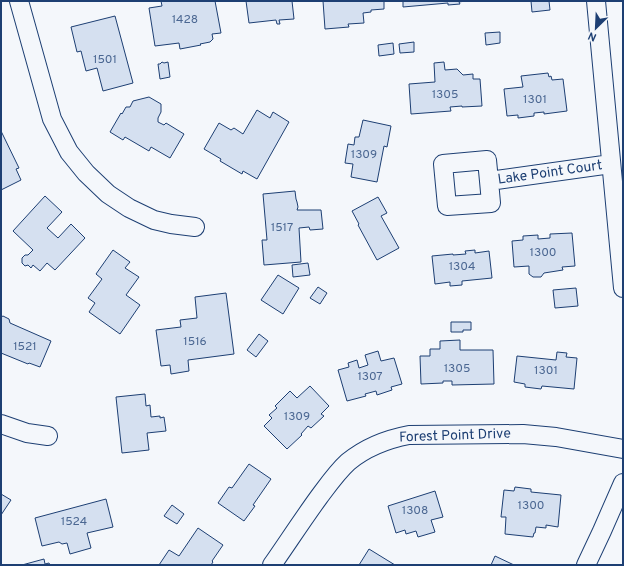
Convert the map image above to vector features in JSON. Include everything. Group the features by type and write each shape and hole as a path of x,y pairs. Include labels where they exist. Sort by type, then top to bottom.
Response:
{"street":[{"path":"19,1 52,119 69,152 86,173 108,194 129,208 154,220 195,227"},
{"path":"596,1 623,288"},
{"name":"Lake Point Court","path":"489,181 611,164"},
{"path":"1,424 27,433 48,436"},
{"name":"Forest Point Drive","path":"272,565 302,520 334,477 348,462 365,450 396,438 409,435 524,434 556,437 623,449"},
{"path":"586,565 623,482"}],"building":[{"path":"161,1 215,1 221,33 212,34 213,39 210,42 200,44 201,45 180,49 179,43 155,46 149,8 162,6"},
{"path":"246,1 292,1 294,19 279,20 280,24 277,24 276,20 249,23"},
{"path":"323,1 384,1 384,9 371,10 371,12 363,13 364,23 348,24 349,27 325,29"},
{"path":"403,1 465,1 459,2 460,4 448,5 448,3 403,7"},
{"path":"531,1 549,1 550,10 532,12"},
{"path":"115,16 133,83 103,91 97,68 86,71 81,51 77,52 71,27"},
{"path":"500,32 500,43 486,45 485,33"},
{"path":"414,42 414,52 400,53 399,44"},
{"path":"393,43 394,54 379,56 378,45"},
{"path":"168,62 170,77 160,79 158,64"},
{"path":"444,62 445,70 457,69 463,75 473,74 473,79 480,79 482,106 450,107 451,111 411,114 409,84 435,82 434,63"},
{"path":"548,73 552,80 563,79 567,111 544,114 544,112 534,113 534,116 518,118 518,115 507,116 504,89 523,87 521,76"},
{"path":"149,97 161,104 161,112 158,122 164,125 166,123 184,134 170,158 151,147 149,151 125,137 123,140 110,132 126,107 130,107 133,101"},
{"path":"257,110 270,118 273,112 289,122 257,179 243,171 242,174 220,161 221,159 204,149 219,123 231,130 234,128 243,134"},
{"path":"363,120 391,126 387,147 384,146 377,182 351,177 353,164 345,163 348,144 354,145 355,137 359,137"},
{"path":"1,131 19,168 16,169 21,180 1,190"},
{"path":"295,191 298,207 297,210 321,210 323,229 310,230 309,227 299,228 301,262 264,265 262,240 267,240 263,194"},
{"path":"45,196 62,212 47,228 58,238 71,224 85,238 55,270 47,263 40,271 33,265 31,268 22,263 22,258 33,250 13,231"},
{"path":"378,197 387,213 381,216 399,248 377,260 352,211"},
{"path":"572,233 575,266 562,267 563,270 544,273 541,277 533,277 529,274 529,266 514,267 512,241 523,240 523,236 538,235 538,239 550,238 550,234"},
{"path":"113,250 130,262 125,268 139,277 126,295 140,305 120,334 89,312 95,303 88,298 102,279 96,274"},
{"path":"475,250 475,253 489,251 492,278 462,281 462,285 450,286 450,282 435,284 432,256 466,254 465,251"},
{"path":"308,263 310,275 293,277 292,265"},
{"path":"278,275 299,288 283,314 261,300"},
{"path":"318,287 327,293 320,304 310,298"},
{"path":"576,288 578,306 555,308 553,290"},
{"path":"226,293 234,354 188,360 189,371 171,374 170,365 161,366 156,330 181,327 180,320 197,318 195,297"},
{"path":"3,316 9,319 10,323 51,341 40,367 29,363 28,364 1,353 1,317"},
{"path":"451,322 471,322 471,330 451,332"},
{"path":"259,334 268,341 256,357 247,350"},
{"path":"460,340 460,350 493,350 494,384 452,385 452,381 443,381 443,383 421,384 420,356 430,356 430,349 440,349 440,341"},
{"path":"378,351 381,361 394,358 402,384 391,387 392,390 377,395 376,391 365,394 366,396 347,401 338,370 349,367 348,363 357,360 359,368 368,365 365,355"},
{"path":"557,352 567,353 566,357 577,358 574,389 542,386 541,389 525,387 525,384 514,382 517,356 556,360"},
{"path":"310,386 329,406 321,414 324,416 311,428 308,426 301,434 302,435 287,449 264,426 272,418 269,415 277,408 275,406 290,391 297,398"},
{"path":"145,394 146,406 150,405 151,417 164,417 166,431 147,433 149,450 122,453 116,397"},
{"path":"249,464 271,479 244,521 218,503 229,487 232,488"},
{"path":"515,487 531,489 531,492 561,495 558,527 546,525 546,528 536,527 533,537 505,534 506,517 501,517 504,490 514,491"},
{"path":"435,491 443,517 431,520 435,532 418,537 416,531 406,534 405,530 396,533 388,506"},
{"path":"1,494 11,500 1,515"},
{"path":"106,499 113,527 87,533 91,548 70,554 67,543 62,544 59,542 42,546 35,518"},
{"path":"172,505 184,514 177,524 164,516"},
{"path":"198,528 223,545 212,561 213,562 211,565 159,565 169,550 179,556"},
{"path":"369,549 395,565 359,565"},
{"path":"495,556 514,565 491,565"},
{"path":"44,559 45,564 49,563 50,565 22,565"}]}
